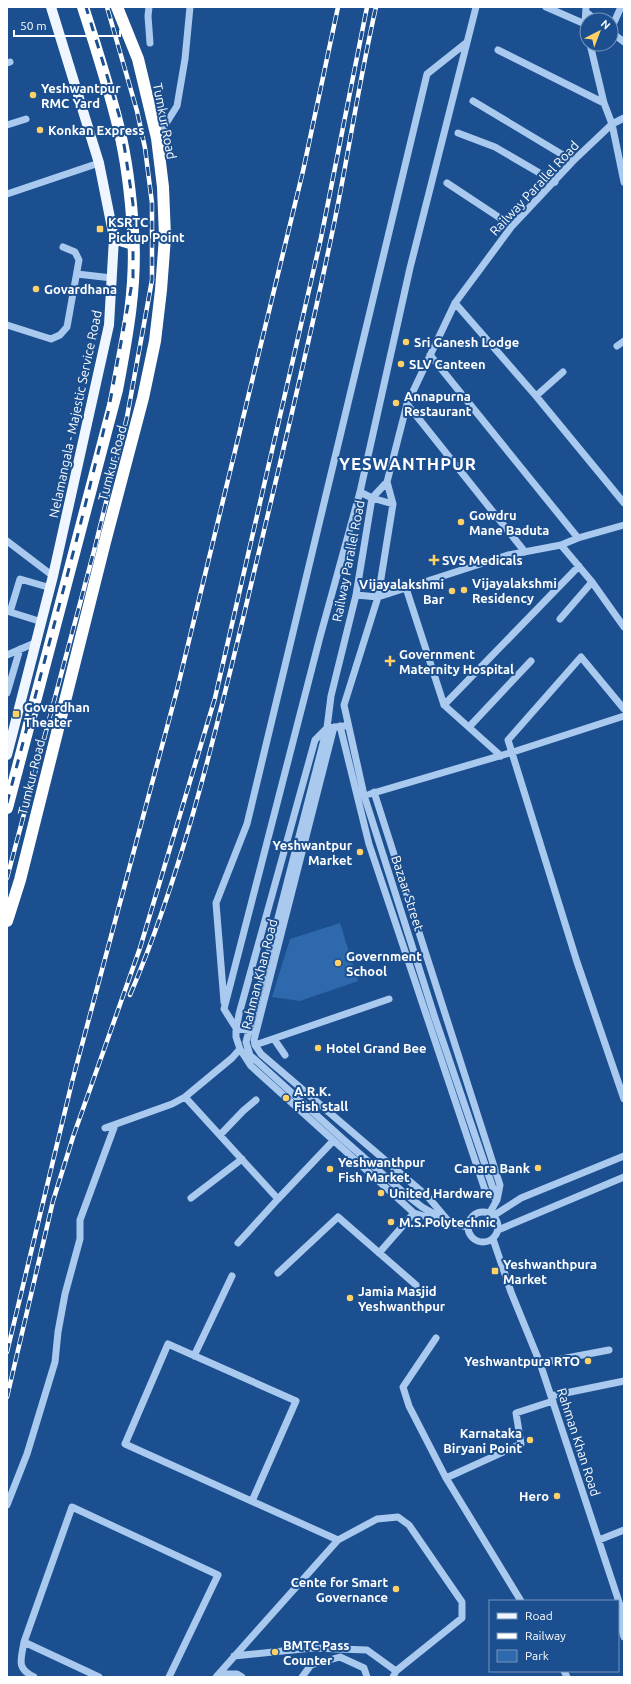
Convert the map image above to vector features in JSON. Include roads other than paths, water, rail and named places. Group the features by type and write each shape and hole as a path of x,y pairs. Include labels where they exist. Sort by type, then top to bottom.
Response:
{"highway":[{"name":"Tumkur Road","path":"7,808 117,390 129,327 133,280 133,232 128,184 119,130 83,7"},
{"name":"Tumkur Road","path":"7,921 20,880 105,542 143,398 155,341 165,237 163,187 157,138 138,59 117,7"},
{"path":"114,238 133,244"}],"main road":[{"name":"Nelamangala - Majestic Service Road","path":"7,755 10,735 51,588 109,325 112,278 114,238 99,163 51,7"}],"street":[{"path":"149,7 148,16 150,43"},
{"path":"157,138 177,106 186,58 190,7"},
{"path":"224,1009 320,637 360,492 410,268 476,7"},
{"path":"546,7 579,21"},
{"path":"466,43 427,74 247,824 216,903 224,1009 236,1028 239,1047 251,1066 414,1213 468,1227"},
{"path":"498,50 604,103"},
{"path":"592,52 604,103 612,124 624,182"},
{"path":"473,101 573,161"},
{"name":"Railway Parallel Road","path":"331,696 356,595 372,498 387,482 406,404 455,303 512,226 555,182 573,161 612,124 624,118"},
{"path":"7,125 26,119"},
{"path":"458,133 495,147 555,182"},
{"path":"7,194 99,163"},
{"path":"447,183 512,226"},
{"path":"7,325 51,339 60,335 67,327 79,260 75,252 63,247"},
{"path":"77,274 112,278"},
{"path":"455,303 536,396 624,503"},
{"path":"618,346 624,341"},
{"path":"430,355 578,538"},
{"path":"536,396 564,372"},
{"path":"406,404 525,552"},
{"path":"387,482 393,504"},
{"path":"360,492 372,498 393,504"},
{"name":"Bazaar Street","path":"393,504 378,597 344,705 364,795 435,1018 497,1200"},
{"path":"356,595 378,597 508,555 561,545 578,538 624,524"},
{"path":"7,541 53,576"},
{"path":"561,545 592,582 624,627"},
{"path":"444,705 579,566"},
{"path":"42,622 10,612 20,579 51,588"},
{"path":"560,620 592,582"},
{"path":"406,588 444,705 501,756"},
{"path":"7,654 37,642"},
{"path":"7,693 20,649"},
{"path":"624,709 581,657 508,740 513,752 577,962 624,1099"},
{"path":"469,727 531,661"},
{"name":"Rahman Khan Road","path":"331,696 335,729 338,732 332,735 253,1031 255,1045 261,1054 428,1198 450,1223"},
{"path":"364,795 501,756 624,716"},
{"path":"236,1028 315,740 335,729 349,726"},
{"path":"335,729 369,844 485,1190 497,1200"},
{"name":"Rahman Khan Road","path":"246,1043 253,1031 335,729"},
{"path":"374,792 500,1185 497,1200 491,1215"},
{"path":"255,1045 389,999"},
{"path":"236,1028 253,1031"},
{"path":"274,1039 285,1055"},
{"path":"105,1128 172,1104 185,1097 232,1058 239,1047 246,1043 250,1055 346,1141 422,1207 450,1223"},
{"path":"185,1097 278,1199"},
{"path":"220,1135 256,1100"},
{"path":"7,1505 27,1454 55,1362 58,1332 65,1294 80,1239 80,1220 115,1125"},
{"path":"238,1243 333,1141"},
{"path":"624,1156 521,1198 491,1215 480,1213 476,1214 470,1221 468,1227 470,1235 478,1242 488,1241 493,1238 498,1230 624,1177"},
{"path":"191,1198 242,1159"},
{"path":"379,1253 414,1213"},
{"path":"491,1215 498,1225 498,1230"},
{"path":"278,1273 338,1217 416,1284"},
{"name":"Rahman Khan Road","path":"493,1238 511,1292 540,1363 622,1607 620,1623 624,1637"},
{"path":"194,1356 232,1276"},
{"path":"436,1338 403,1386 409,1406 446,1478 520,1600"},
{"path":"252,1501 296,1401 168,1344 125,1444 338,1540"},
{"path":"540,1363 608,1350"},
{"path":"446,1478 521,1444 516,1413 552,1399 624,1382"},
{"path":"34,1677 25,1672 20,1662 24,1642 72,1507 218,1575 168,1677"},
{"path":"217,1676 234,1656 338,1540 377,1519 398,1517 409,1525 462,1602 462,1618 394,1674 367,1650 312,1648 234,1656"},
{"path":"599,1540 624,1530"},
{"path":"24,1642 99,1677"},
{"path":"302,1677 311,1665 340,1657 364,1668 367,1677"},
{"path":"217,1676 237,1674 242,1677"}],"railway":[{"path":"7,803 76,542 108,413 133,278 133,204 119,115 86,7"},
{"path":"7,878 95,547 127,417 152,280 152,203 145,148 137,111 107,7"},
{"path":"7,1352 72,1082 177,690 303,171 338,7"},
{"path":"7,1397 53,1201 73,1137 140,948 215,698 321,238 367,7"},
{"path":"130,995 148,951 179,860 218,720 287,436 320,291 376,7"}],"place":[{"name":"Yeshwantpur RMC Yard","path":"33,95"},
{"name":"Konkan Express","path":"40,130"},
{"name":"KSRTC Pickup Point","path":"100,229"},
{"name":"Govardhana","path":"36,289"},
{"name":"Sri Ganesh Lodge","path":"406,342"},
{"name":"SLV Canteen","path":"401,364"},
{"name":"Annapurna Restaurant","path":"396,403"},
{"name":"Gowdru Mane Baduta","path":"461,522"},
{"name":"SVS Medicals","path":"434,560"},
{"name":"Vijayalakshmi Residency","path":"464,590"},
{"name":"Vijayalakshmi Bar","path":"452,591"},
{"name":"Government Maternity Hospital","path":"390,661"},
{"name":"Govardhan Theater","path":"16,714"},
{"name":"Yeshwantpur Market","path":"360,852"},
{"name":"Government School","path":"338,963"},
{"name":"Hotel Grand Bee","path":"318,1048"},
{"name":"A.R.K. Fish stall","path":"286,1098"},
{"name":"Canara Bank","path":"538,1168"},
{"name":"Yeshwanthpur Fish Market","path":"330,1169"},
{"name":"United Hardware","path":"381,1193"},
{"name":"M.S.Polytechnic","path":"391,1222"},
{"name":"Yeshwanthpura Market","path":"495,1271"},
{"name":"Jamia Masjid Yeshwanthpur","path":"350,1298"},
{"name":"Yeshwantpura RTO","path":"588,1361"},
{"name":"Karnataka Biryani Point","path":"530,1440"},
{"name":"Hero","path":"557,1496"},
{"name":"Cente for Smart Governance","path":"396,1589"},
{"name":"BMTC Pass Counter","path":"275,1652"}],"district":[{"name":"YESWANTHPUR","path":"408,463"}]}
